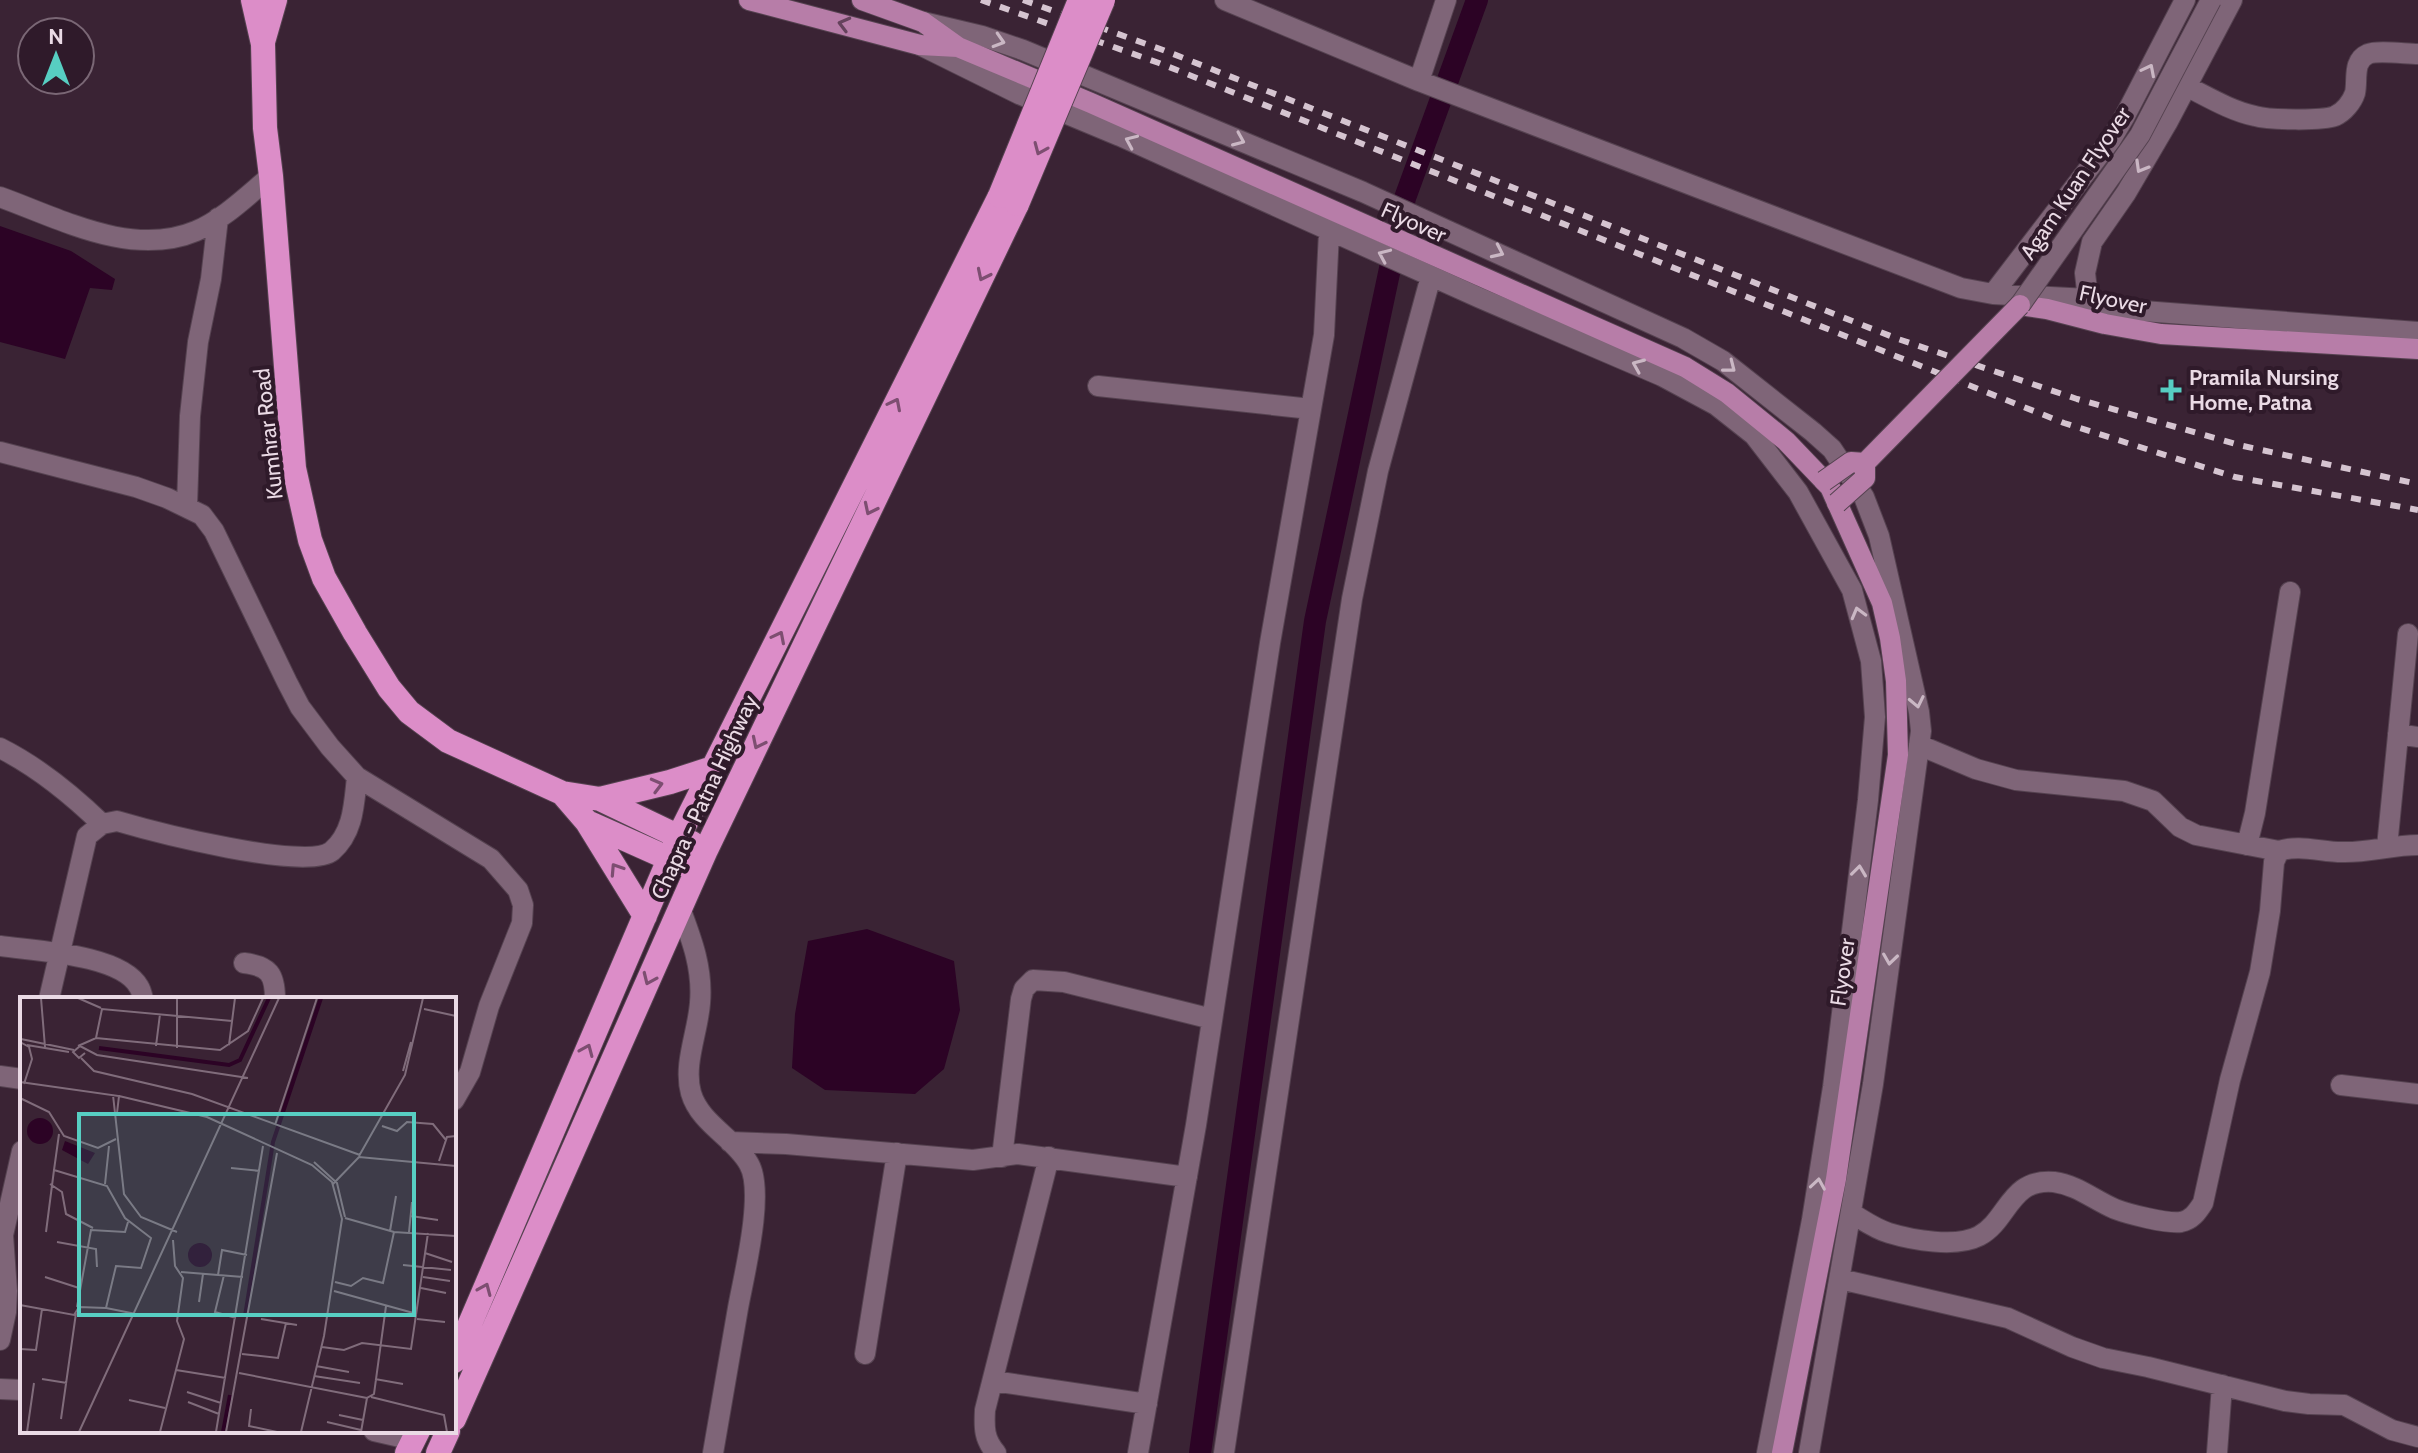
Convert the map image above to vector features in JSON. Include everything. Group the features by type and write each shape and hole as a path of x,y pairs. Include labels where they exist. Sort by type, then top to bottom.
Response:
{"highway":[{"name":"Kumhrar Road","path":"253,0 263,44 265,128 294,468 310,540 324,578 368,655 409,712 448,741 562,793 600,799 679,836 702,860"},
{"name":"Kumhrar Road","path":"263,44 275,0"},
{"path":"1008,200 1080,0"},
{"path":"1008,200 1103,0"},
{"name":"Chapra - Patna Highway","path":"456,1356 679,836 1008,200"},
{"name":"Chapra - Patna Highway","path":"456,1414 680,908 1008,200"},
{"path":"600,799 713,768"},
{"name":"Kumhrar Road","path":"562,793 587,822 669,859 702,860"},
{"path":"587,822 645,916"},
{"path":"438,1453 447,1433"}],"main road":[{"name":"Flyover","path":"749,0 920,45 958,47"},
{"name":"Flyover","path":"862,0 923,22 958,47 1685,367 1739,402 1786,441 1830,487 1867,566 1885,615 1896,681 1898,755 1836,1179 1782,1453"},
{"name":"Flyover","path":"2020,305 2161,334 2418,349"},
{"path":"1837,503 1865,478 1865,463 2020,305"},
{"path":"1824,481 1851,462 1865,463"}],"street":[{"path":"1225,0 1419,81 1961,288 1993,294 2088,299 2117,309 2418,332"},
{"path":"1419,81 1446,0"},
{"path":"1993,294 2110,141 2185,0"},
{"name":"Agam Kuan Flyover","path":"2020,305 2140,135 2211,0"},
{"path":"2088,299 2085,273 2092,242 2126,193 2232,0"},
{"path":"923,22 982,36 1023,50 1363,192 1707,350 1832,449 1864,497 1879,536 1921,731 1873,1084 1809,1453"},
{"path":"920,45 1019,94 1662,376 1716,405 1754,435 1798,492 1852,590 1871,661 1875,717 1868,800 1833,1087 1812,1220 1767,1453"},
{"path":"2186,86 2255,116 2279,119 2334,116 2347,107 2355,92 2357,67 2370,53 2418,54"},
{"path":"0,197 97,232 137,241 177,237 198,230 271,176"},
{"path":"187,506 190,416 198,342 213,268 218,218"},
{"path":"1138,1453 1187,1177 1270,643 1324,335 1329,232"},
{"path":"1224,1453 1352,599 1422,272"},
{"path":"1098,386 1311,409"},
{"path":"0,452 136,487 187,506 202,515 214,531 300,707 330,747 357,777 491,859 518,890 523,905 522,923 489,1006 470,1072 456,1096"},
{"path":"2247,845 2255,813 2290,592"},
{"path":"2387,847 2408,735 2408,634"},
{"path":"1919,745 1995,775 2041,784 2140,795 2153,801 2180,827 2196,835 2279,851 2290,847 2341,852 2418,845"},
{"path":"0,748 52,780 102,824"},
{"path":"49,997 87,836 102,824 117,821 231,849 309,857 330,853 342,840 351,823 357,777"},
{"path":"1851,1213 1889,1233 1929,1241 1967,1241 1991,1226 2022,1189 2036,1182 2055,1182 2089,1194 2117,1210 2180,1222 2194,1216 2203,1203 2230,1080 2255,997 2270,911 2274,862 2279,851"},
{"path":"680,908 698,956 700,981 700,1002 689,1064 691,1093 702,1114 749,1164 754,1182 753,1223 713,1453"},
{"path":"0,946 95,959 112,966 139,985 142,997"},
{"path":"244,963 261,965 268,971 274,984 275,997"},
{"path":"1002,1157 1021,999 1024,989 1033,980 1064,982 1212,1019"},
{"path":"0,1076 20,1079"},
{"path":"2341,1085 2418,1094"},
{"path":"730,1142 973,1160 1018,1154 1187,1177"},
{"path":"865,1354 897,1153"},
{"path":"0,1340 6,1301 2,1256 6,1190 20,1156"},
{"path":"996,1453 983,1429 1049,1157"},
{"path":"1840,1279 2008,1318 2089,1354 2285,1401 2344,1405 2392,1430 2418,1437"},
{"path":"993,1381 1147,1404"},
{"path":"2217,1453 2222,1385"},
{"path":"0,1389 20,1390"},
{"path":"382,1433 412,1441"}],"shaded area":[{"path":"0,226 71,251 115,279 112,290 90,288 65,359 0,342"},
{"path":"867,929 954,961 960,1010 944,1069 915,1094 825,1090 792,1068 795,1014 808,941"}],"waterway":[{"path":"1200,1453 1315,621 1405,198 1477,0"}],"railway":[{"path":"981,0 1159,63 2064,423 2235,477 2418,510"},
{"path":"1023,0 1163,50 1898,339 2077,399 2243,446 2418,484"}],"place":[{"name":"Pramila Nursing Home, Patna","path":"2171,390"}]}
